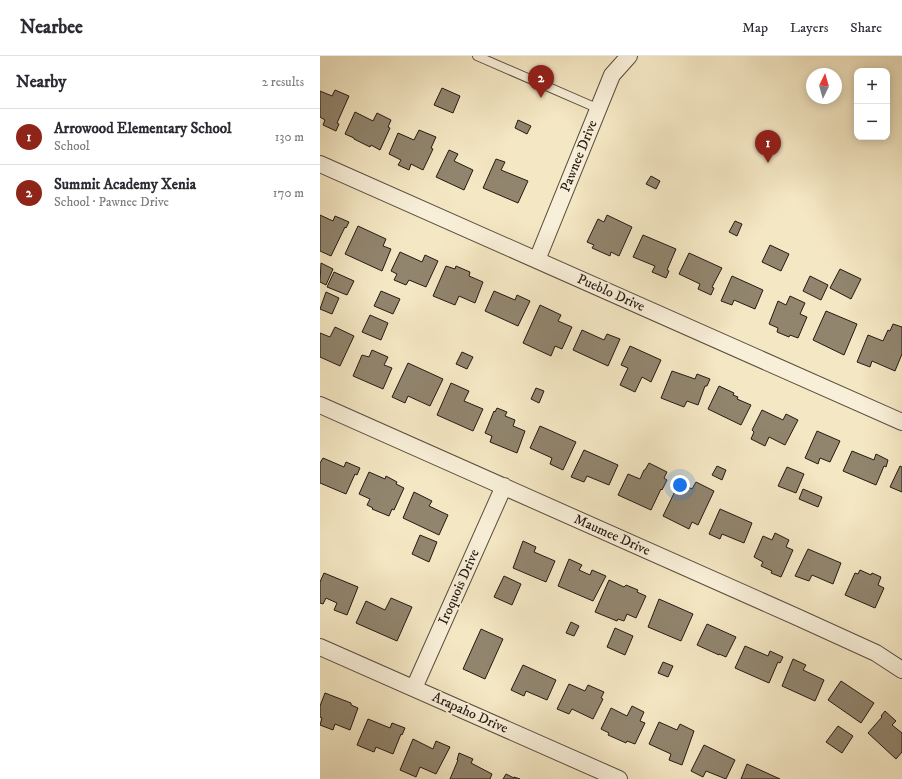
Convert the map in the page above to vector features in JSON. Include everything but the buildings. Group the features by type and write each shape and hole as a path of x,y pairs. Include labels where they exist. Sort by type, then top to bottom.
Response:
{"street":[{"name":"Pawnee Drive","path":"537,260 612,76 629,56"},
{"name":"Pueblo Drive","path":"320,164 902,422"},
{"name":"Maumee Drive","path":"320,405 876,653 902,670"},
{"name":"Iroquois Drive","path":"414,688 504,486"},
{"name":"Arapaho Drive","path":"320,647 619,779"}],"lane":[{"path":"477,56 598,109"}],"place":[{"name":"Summit Academy Xenia","path":"541,98"},
{"name":"Arrowood Elementary School","path":"768,163"}]}
